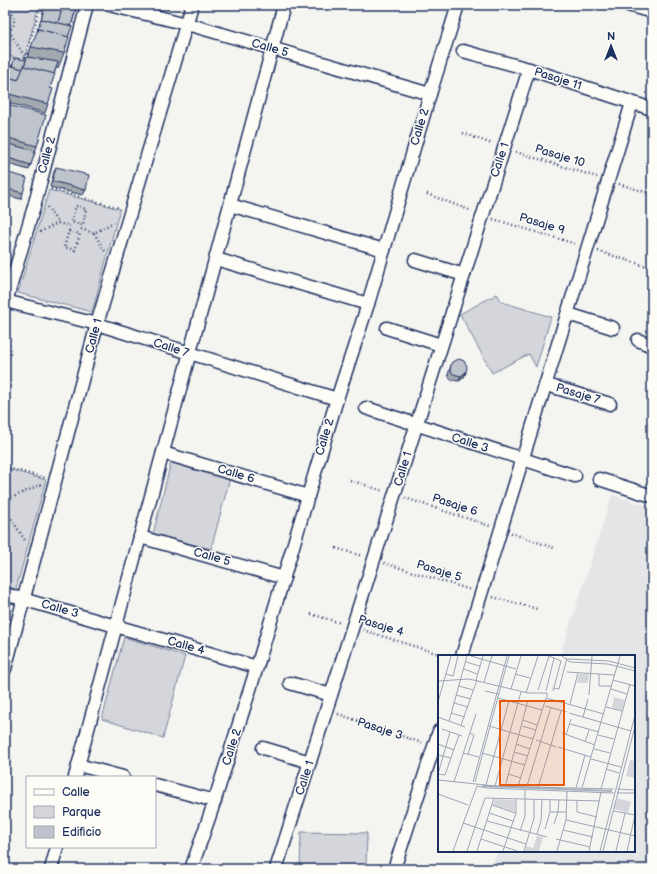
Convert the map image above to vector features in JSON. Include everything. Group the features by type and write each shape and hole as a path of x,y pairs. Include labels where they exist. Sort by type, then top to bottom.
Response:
{"street":[{"name":"Calle 2","path":"5,302 35,203 87,5"},
{"name":"Calle 5","path":"109,5 186,24 430,94"},
{"name":"Calle 1","path":"5,669 25,599 97,324 192,5"},
{"path":"115,776 77,771 284,5"},
{"name":"Calle 2","path":"191,869 215,801 257,667 337,399 368,304 458,5"},
{"path":"628,5 652,12"},
{"name":"Pasaje 11","path":"462,51 529,69 652,109"},
{"name":"Calle 1","path":"276,869 529,69"},
{"path":"462,655 480,593 523,460 632,103"},
{"path":"230,205 384,250"},
{"path":"216,260 368,304"},
{"path":"415,260 464,275"},
{"name":"Calle 7","path":"5,302 97,324 337,399"},
{"path":"568,314 613,328"},
{"path":"387,328 441,345"},
{"path":"638,340 652,346"},
{"name":"Pasaje 7","path":"546,385 610,404"},
{"name":"Calle 3","path":"366,408 575,476"},
{"name":"Calle 6","path":"163,453 308,496"},
{"path":"599,480 652,496"},
{"name":"Calle 5","path":"140,537 284,578"},
{"name":"Calle 3","path":"5,594 116,625"},
{"name":"Calle 4","path":"116,625 257,667"},
{"path":"290,682 331,695"},
{"path":"394,869 438,735"},
{"path":"263,748 310,762"},
{"path":"156,785 215,801"},
{"path":"51,869 57,848"}],"path":[{"path":"5,32 9,31 15,23 12,13 5,8 10,5"},
{"path":"5,56 24,61 41,5"},
{"path":"9,31 26,58"},
{"name":"Pasaje 10","path":"463,133 504,148 652,194"},
{"path":"39,186 131,210"},
{"name":"Pasaje 9","path":"427,194 483,216 652,268"},
{"path":"35,203 46,207 58,223 70,226"},
{"path":"76,206 86,209 75,250 64,247 71,222 76,206"},
{"path":"71,222 82,225"},
{"path":"94,233 115,222"},
{"path":"26,232 34,235 58,223"},
{"path":"81,229 94,233 106,254"},
{"path":"69,231 80,234"},
{"path":"5,479 7,468 55,483"},
{"name":"Pasaje 6","path":"350,480 554,548"},
{"path":"38,548 28,545 6,512 11,498 45,482 55,483"},
{"path":"5,493 11,498"},
{"name":"Pasaje 5","path":"336,548 480,593 537,609"},
{"name":"Pasaje 4","path":"311,614 442,655"},
{"name":"Pasaje 3","path":"326,711 434,746"}],"shaded area":[{"path":"612,495 652,507 652,869 491,869 497,852 635,852 635,655 560,655"}],"green space":[{"path":"5,5 39,5 24,60 5,55"},
{"path":"49,190 120,209 92,312 18,293"},
{"path":"497,294 502,302 551,317 536,367 529,354 492,373 460,314"},
{"path":"171,462 230,478 211,549 153,534"},
{"path":"5,468 46,480 16,589 5,586"},
{"path":"124,637 185,656 163,738 102,719"},
{"path":"301,832 367,833 366,869 300,869"}],"building":[{"path":"45,5 63,5 58,23 41,19"},
{"path":"63,5 77,5 71,26 58,23"},
{"path":"41,19 72,26 68,37 37,30"},
{"path":"38,29 69,37 64,53 31,47"},
{"path":"27,57 58,62 54,74 24,67"},
{"path":"15,58 26,60 23,69 12,66"},
{"path":"5,64 23,69 18,80 5,76"},
{"path":"24,66 55,74 50,88 53,89 48,104 5,93 5,76 18,80"},
{"path":"5,98 10,99 5,111"},
{"path":"8,105 46,115 37,146 5,137 5,111"},
{"path":"5,143 35,151 31,165 5,157"},
{"path":"56,167 89,175 86,190 52,181"},
{"path":"5,172 27,178 23,193 5,188"},
{"path":"459,359 464,361 467,366 466,372 461,376 453,374 450,369 452,362"}]}
